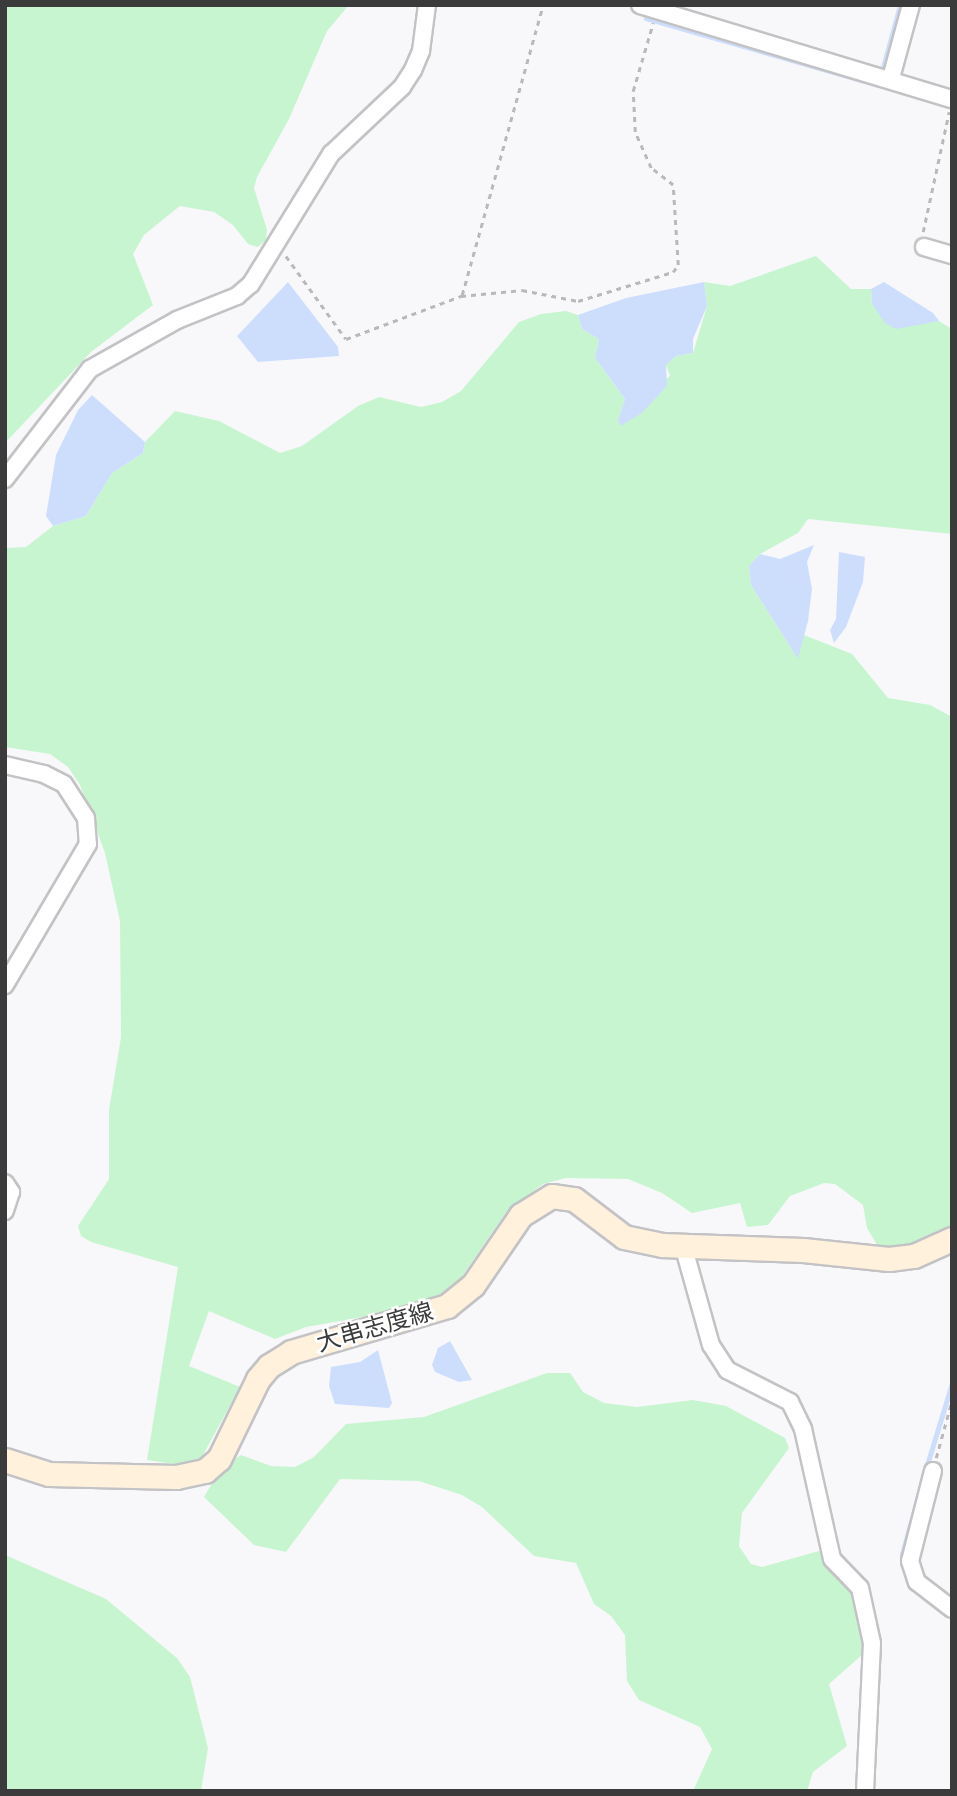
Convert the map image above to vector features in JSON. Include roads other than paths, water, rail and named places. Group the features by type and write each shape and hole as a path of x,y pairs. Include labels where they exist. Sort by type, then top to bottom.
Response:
{"main road":[{"name":"大串志度線","path":"5,1460 49,1474 176,1477 205,1471 219,1459 258,1378 269,1366 290,1352 447,1306 473,1285 515,1223 542,1199 563,1196 574,1199 624,1237 684,1245 888,1259 914,1256 952,1239"}],"street":[{"path":"5,480 90,369 177,320 237,296 251,284 331,154 402,87 413,70 421,51 427,5"},
{"path":"640,5 891,78 952,100"},
{"path":"891,78 911,5"},
{"path":"924,247 952,255"},
{"path":"5,765 44,774 64,784 86,818 88,844 5,985"},
{"path":"5,1183 11,1192 5,1211"},
{"path":"684,1245 711,1345 727,1370 790,1402 803,1429 832,1559 860,1588 872,1643 865,1791"},
{"path":"933,1471 910,1561 917,1582 952,1609"}],"water":[{"path":"288,282 338,347 339,356 258,362 237,336"},
{"path":"704,282 707,306 693,339 693,353 676,356 666,365 667,386 642,413 621,426 618,420 625,399 595,358 599,339 582,329 578,315 626,298"},
{"path":"884,282 933,313 939,321 896,329 885,323 872,304 871,289"},
{"path":"92,395 145,442 143,453 112,473 86,516 53,526 46,516 56,455 78,410"},
{"path":"814,545 807,562 812,589 808,621 798,659 751,585 749,566 760,554 780,559"},
{"path":"839,552 865,557 863,582 846,627 834,643 830,630 836,619"},
{"path":"450,1341 472,1380 459,1382 435,1372 432,1365 438,1348"},
{"path":"378,1350 392,1403 389,1408 335,1404 329,1386 331,1367 360,1362"}],"waterway":[{"path":"882,71 900,5"},
{"path":"646,18 878,85"},
{"path":"927,1465 952,1383"},
{"path":"903,1564 902,1554 924,1475"}]}
